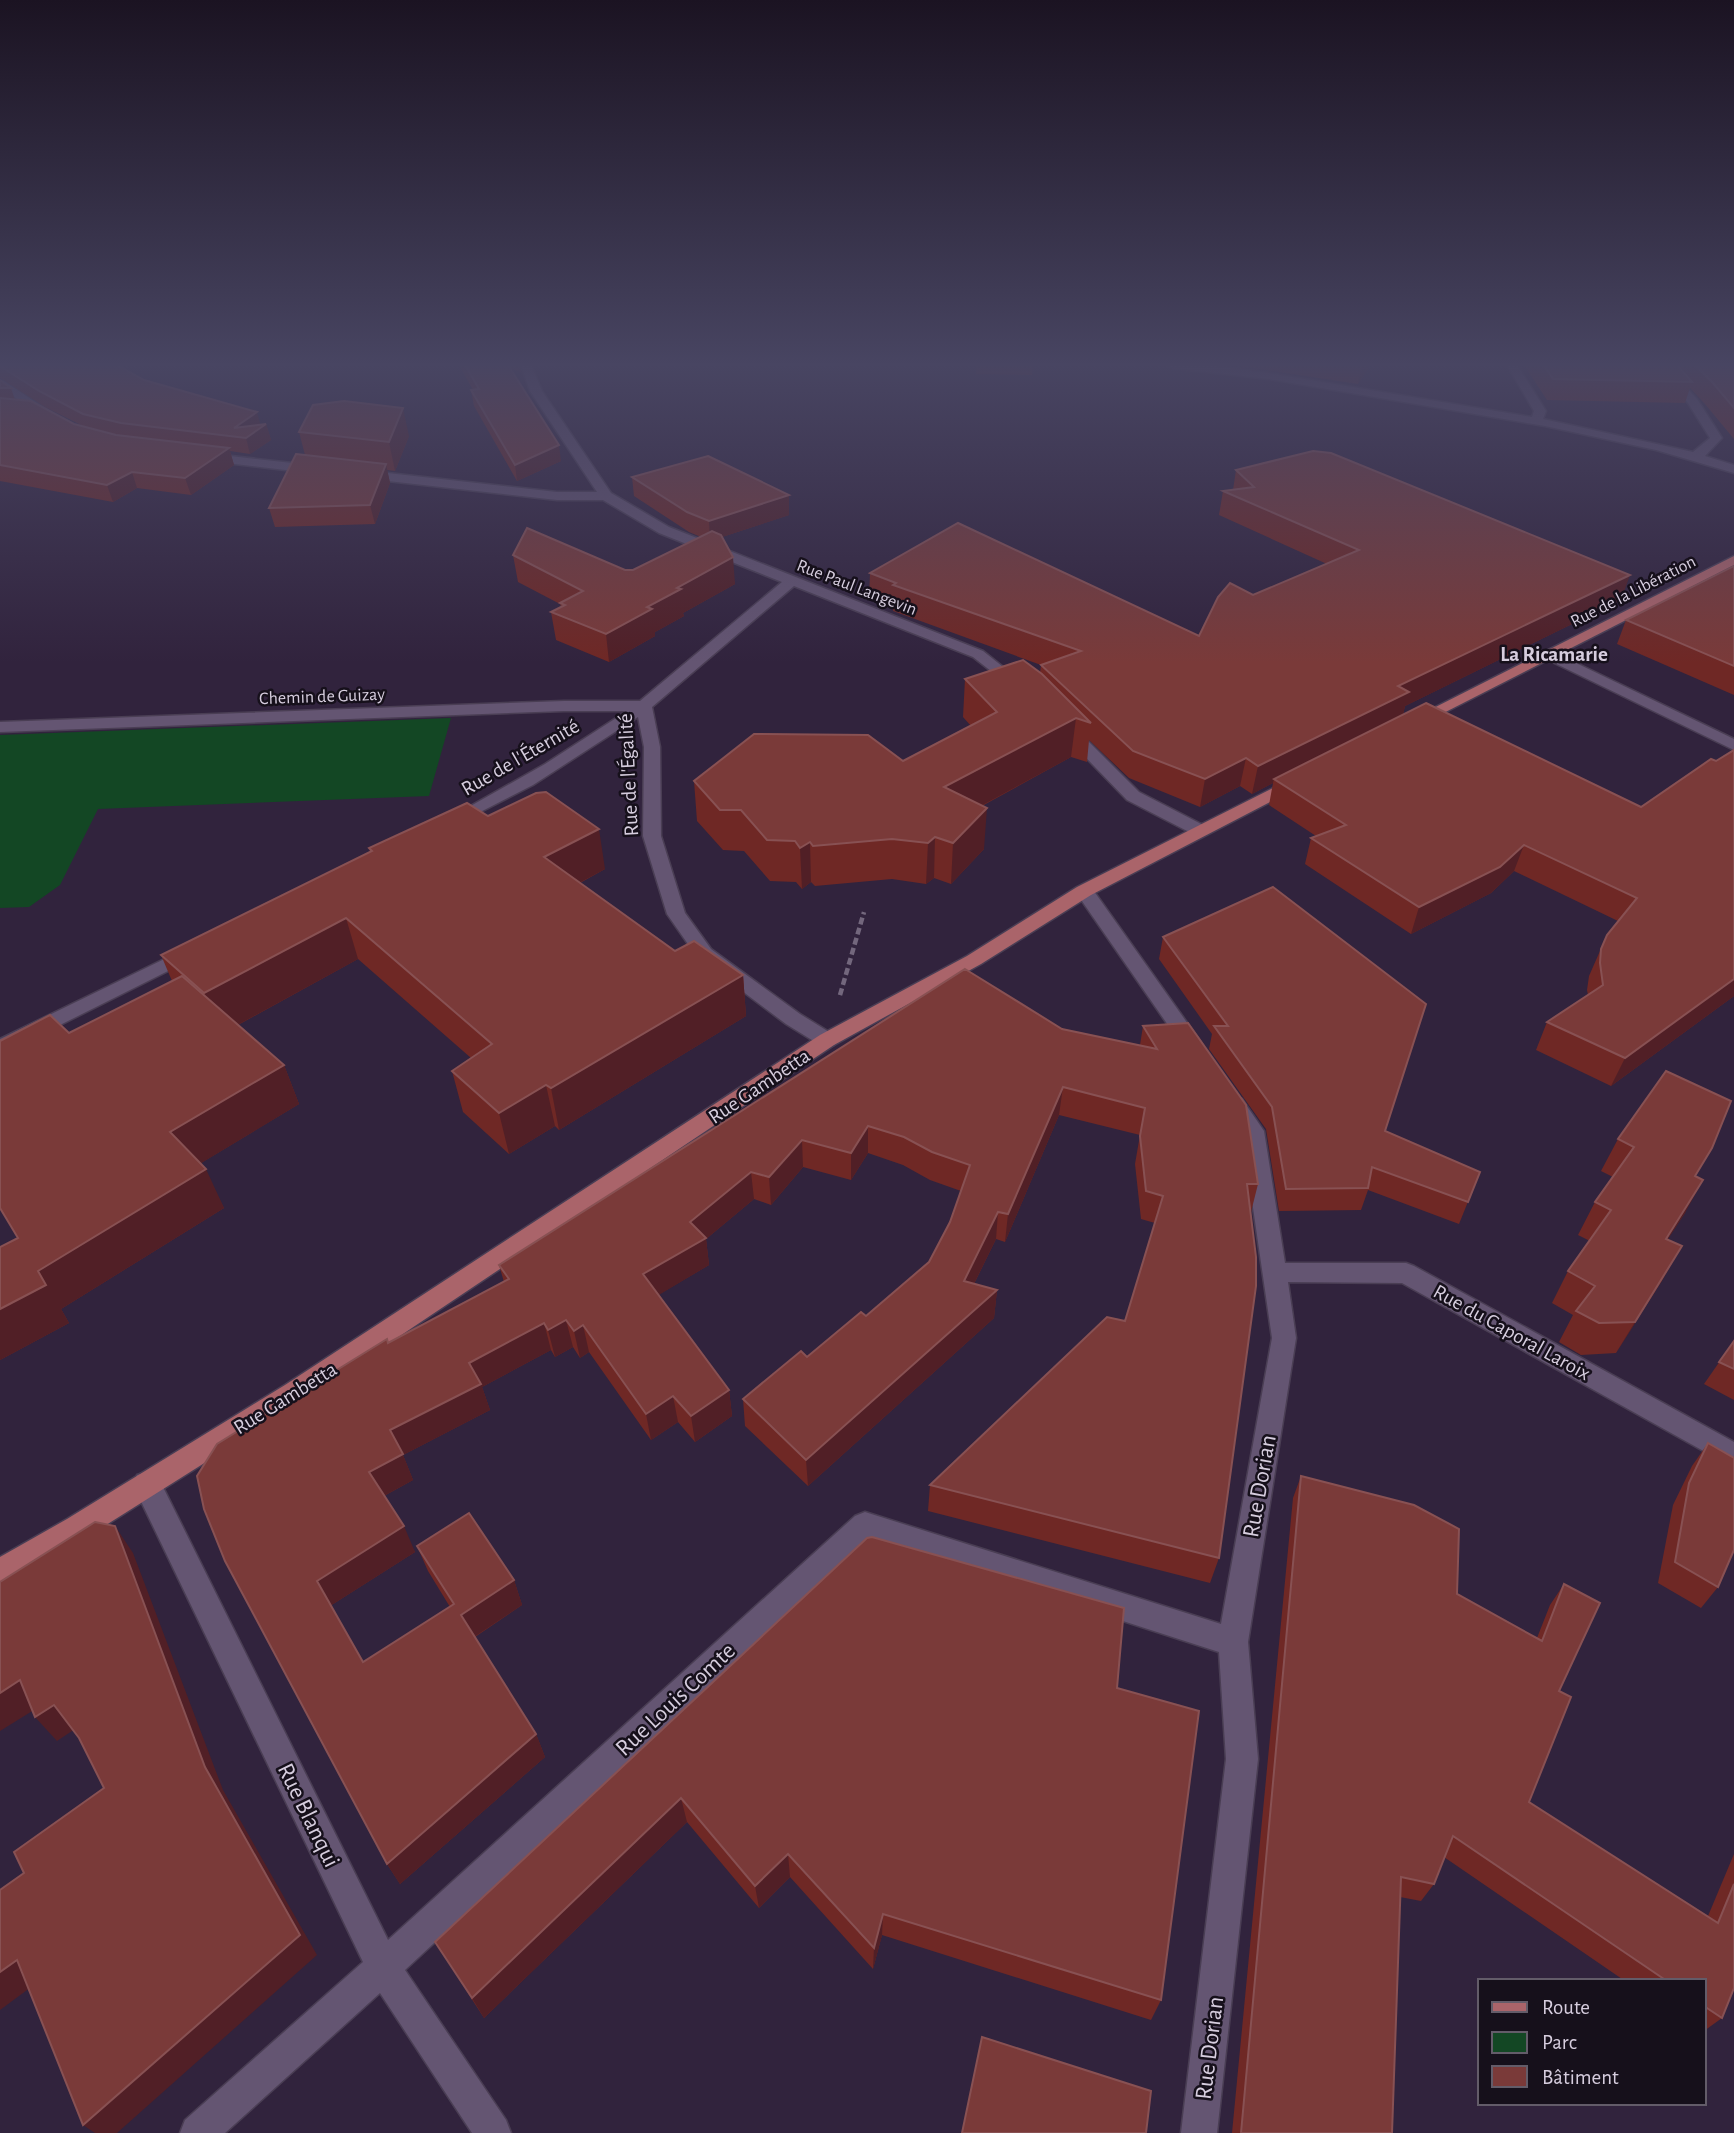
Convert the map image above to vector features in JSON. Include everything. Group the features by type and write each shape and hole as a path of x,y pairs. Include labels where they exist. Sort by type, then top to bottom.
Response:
{"main road":[{"name":"Rue de la Libération","path":"1549,655 1734,560"},
{"path":"1399,730 1549,655"},
{"name":"Rue Gambetta","path":"0,1572 294,1393 827,1040 974,960 1084,891 1314,772"}],"street":[{"path":"272,465 338,472"},
{"name":"Rue Paul Langevin","path":"585,465 606,496 664,530 978,654 1027,693"},
{"path":"352,473 557,496 606,496"},
{"name":"Rue de l'Égalité","path":"790,582 645,706 652,747 652,836 676,914 704,953 793,1019 827,1040"},
{"path":"1549,655 1734,745"},
{"name":"Chemin de Guizay","path":"0,727 564,706 645,706"},
{"name":"Rue de l'Éternité","path":"435,830 510,792 610,731 645,706"},
{"path":"1056,718 1133,796 1199,830"},
{"path":"1084,891 1205,1063"},
{"path":"0,1048 211,942"},
{"name":"Rue Dorian","path":"1199,2133 1242,1759 1233,1642 1284,1338 1253,1131 1221,1086"},
{"name":"Rue du Caporal Laroix","path":"1274,1272 1406,1273 1734,1456"},
{"name":"Rue Blanqui","path":"147,1484 383,1967 493,2133"},
{"name":"Rue Louis Comte","path":"198,2133 865,1525 1233,1642"}],"path":[{"path":"827,1040 864,912"}],"green space":[{"path":"451,718 429,796 98,809 60,885 29,907 0,908 0,735"}],"building":[{"path":"0,465 205,465 185,478 132,472 107,485"},
{"path":"291,465 386,465 370,505 269,508"},
{"path":"677,465 726,465 789,495 709,521 687,512 632,477"},
{"path":"1258,465 1359,465 1630,575 1398,686 1409,692 1258,766 1246,758 1205,779 1133,751 1041,665 1081,651 893,585 896,583 870,573 958,523 1199,636 1218,597 1230,583 1253,595 1359,550 1223,491 1254,487 1236,470"},
{"path":"527,528 625,570 633,570 712,531 721,535 733,557 677,588 681,589 647,607 652,609 606,634 551,612 565,605 560,603 583,591 513,555"},
{"path":"1734,566 1734,666 1626,620"},
{"path":"1023,660 1042,674 1091,723 1076,718 944,787 987,808 953,843 935,837 928,843 892,839 813,846 810,842 800,848 795,841 767,840 741,810 720,810 694,781 754,734 868,735 903,761 997,712 965,679"},
{"path":"1426,703 1641,807 1711,759 1716,761 1734,750 1734,979 1625,1058 1547,1022 1603,985 1601,949 1607,935 1637,898 1524,845 1500,867 1419,907 1311,838 1346,825 1274,779"},
{"path":"546,792 599,829 544,857 675,951 694,941 743,975 551,1088 546,1085 499,1113 452,1071 492,1044 346,918 204,993 161,955 372,851 369,848 467,803 488,816 536,793"},
{"path":"1273,887 1426,1004 1385,1131 1480,1172 1468,1202 1372,1167 1368,1188 1286,1189 1272,1107 1214,1026 1228,1026 1163,937"},
{"path":"965,969 1062,1029 1157,1049 1143,1026 1188,1023 1246,1105 1258,1184 1247,1184 1256,1257 1256,1286 1219,1558 930,1485 1107,1317 1125,1321 1163,1196 1146,1191 1140,1136 1145,1108 1063,1087 1008,1214 998,1212 964,1281 997,1290 806,1460 743,1399 801,1351 807,1357 861,1312 866,1316 929,1262 950,1222 970,1165 932,1152 904,1137 868,1126 851,1153 802,1140 769,1177 751,1172 690,1222 706,1238 643,1274 729,1390 691,1416 673,1396 646,1414 583,1325 574,1331 566,1320 548,1330 544,1323 469,1363 481,1384 390,1430 403,1454 369,1472 404,1526 317,1581 363,1662 454,1604 417,1546 469,1513 514,1580 461,1615 536,1734 387,1864 225,1561 204,1509 197,1476 217,1444 387,1339 388,1343 509,1279 499,1265"},
{"path":"182,976 284,1065 170,1132 206,1169 38,1271 46,1285 0,1309 0,1247 18,1238 0,1208 0,1041 50,1015 69,1033"},
{"path":"1666,1071 1731,1101 1712,1148 1695,1176 1703,1180 1666,1239 1682,1246 1635,1322 1599,1323 1576,1311 1595,1286 1568,1271 1611,1210 1595,1202 1634,1147 1618,1139"},
{"path":"1734,1341 1734,1369 1719,1362"},
{"path":"1708,1443 1734,1458 1734,1550 1718,1587 1675,1562 1689,1483"},
{"path":"1301,1476 1414,1505 1459,1529 1457,1594 1542,1641 1564,1584 1600,1603 1559,1691 1571,1697 1529,1802 1718,1923 1734,1884 1734,1988 1722,2018 1706,2007 1706,1979 1664,1979 1453,1836 1434,1884 1401,1877 1392,2133 1241,2133"},
{"path":"95,1522 115,1526 205,1767 300,1935 83,2125 17,1960 0,1972 0,1890 24,1873 14,1852 104,1788 79,1738 54,1705 35,1717 20,1680 0,1693 0,1582"},
{"path":"872,1537 1124,1608 1117,1688 1199,1711 1161,2000 883,1914 874,1948 788,1854 755,1886 681,1798 472,1998 435,1942 867,1538"},
{"path":"982,2037 1151,2091 1146,2133 962,2133"}],"district":[{"name":"La Ricamarie","path":"1554,654"}]}
